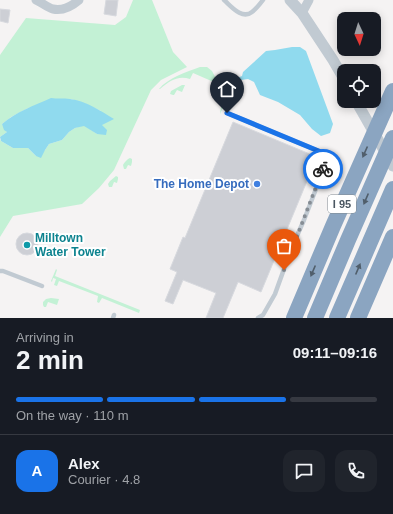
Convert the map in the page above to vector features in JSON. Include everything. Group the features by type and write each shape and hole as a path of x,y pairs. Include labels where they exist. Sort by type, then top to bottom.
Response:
{"highway":[{"name":"I 95","path":"294,318 393,91"},
{"name":"I 95","path":"315,318 350,234 393,138"},
{"path":"338,318 393,188"},
{"path":"358,318 393,238"}],"street":[{"path":"36,0 52,9 62,9 73,5 79,0"},
{"path":"290,0 302,13 337,67"},
{"path":"302,13 309,0"},
{"path":"360,108 393,166"}],"lane":[{"path":"224,0 238,12 248,14 252,12 263,0"},
{"path":"227,113 321,152 326,156 326,162 321,176 292,247 275,294 263,314 258,318"},
{"path":"0,271 42,286"}],"green space":[{"path":"133,0 152,0 173,52 187,67 161,80 151,90 114,170 99,188 82,204 13,216 0,237 0,139 13,148 28,148 36,156 45,150 49,144 62,140 75,128 84,125 97,134 102,125 101,111 71,99 28,108 11,117 2,124 7,132 0,137 0,55 26,18 115,25 126,17"},
{"path":"200,67 207,67 212,71 224,94 225,103 220,114 222,98 219,92 215,89 216,83 193,73 190,79 178,78 159,89 167,82 183,73"},
{"path":"185,85 182,92 177,90 174,95 170,94 171,91"},
{"path":"130,158 132,159 131,166 128,165 126,169 124,169 123,165"},
{"path":"116,176 118,177 117,183 114,182 112,187 109,187 108,184"},
{"path":"56,269 55,276 140,310 139,313 102,298 99,303 97,302 98,296 59,281 57,286 54,285 56,279 53,278 52,282 51,281"},
{"path":"46,299 59,299 57,305 48,302 46,307 44,307 43,302"}],"water":[{"path":"300,47 306,51 333,124 330,133 321,136 312,129 300,115 278,102 260,95 254,82 248,79 234,81 242,76 243,72 266,51"},
{"path":"51,98 76,100 82,102 114,119 102,125 107,130 106,135 97,134 84,126 75,128 62,140 49,144 41,158 36,156 28,148 13,148 1,141 0,137 7,132 4,130 2,124 19,113"}],"building":[{"path":"106,0 118,0 116,16 104,14"},
{"path":"0,9 10,10 8,23 0,21"},
{"name":"The Home Depot","path":"233,122 317,157 261,292 238,282 223,318 206,318 216,293 183,280 173,304 165,301 177,272 170,269 183,237 185,238"},
{"name":"Milltown Water Tower","path":"27,233 35,236 38,244 35,252 27,255 19,252 16,244 19,236"}],"way so far":[{"path":"284,270 323,169"}],"place":[{"name":"The Home Depot","path":"257,184"},
{"name":"Milltown Water Tower","path":"27,245"}],"route":[{"path":"227,113 321,152 326,156 326,162 323,169"}]}
